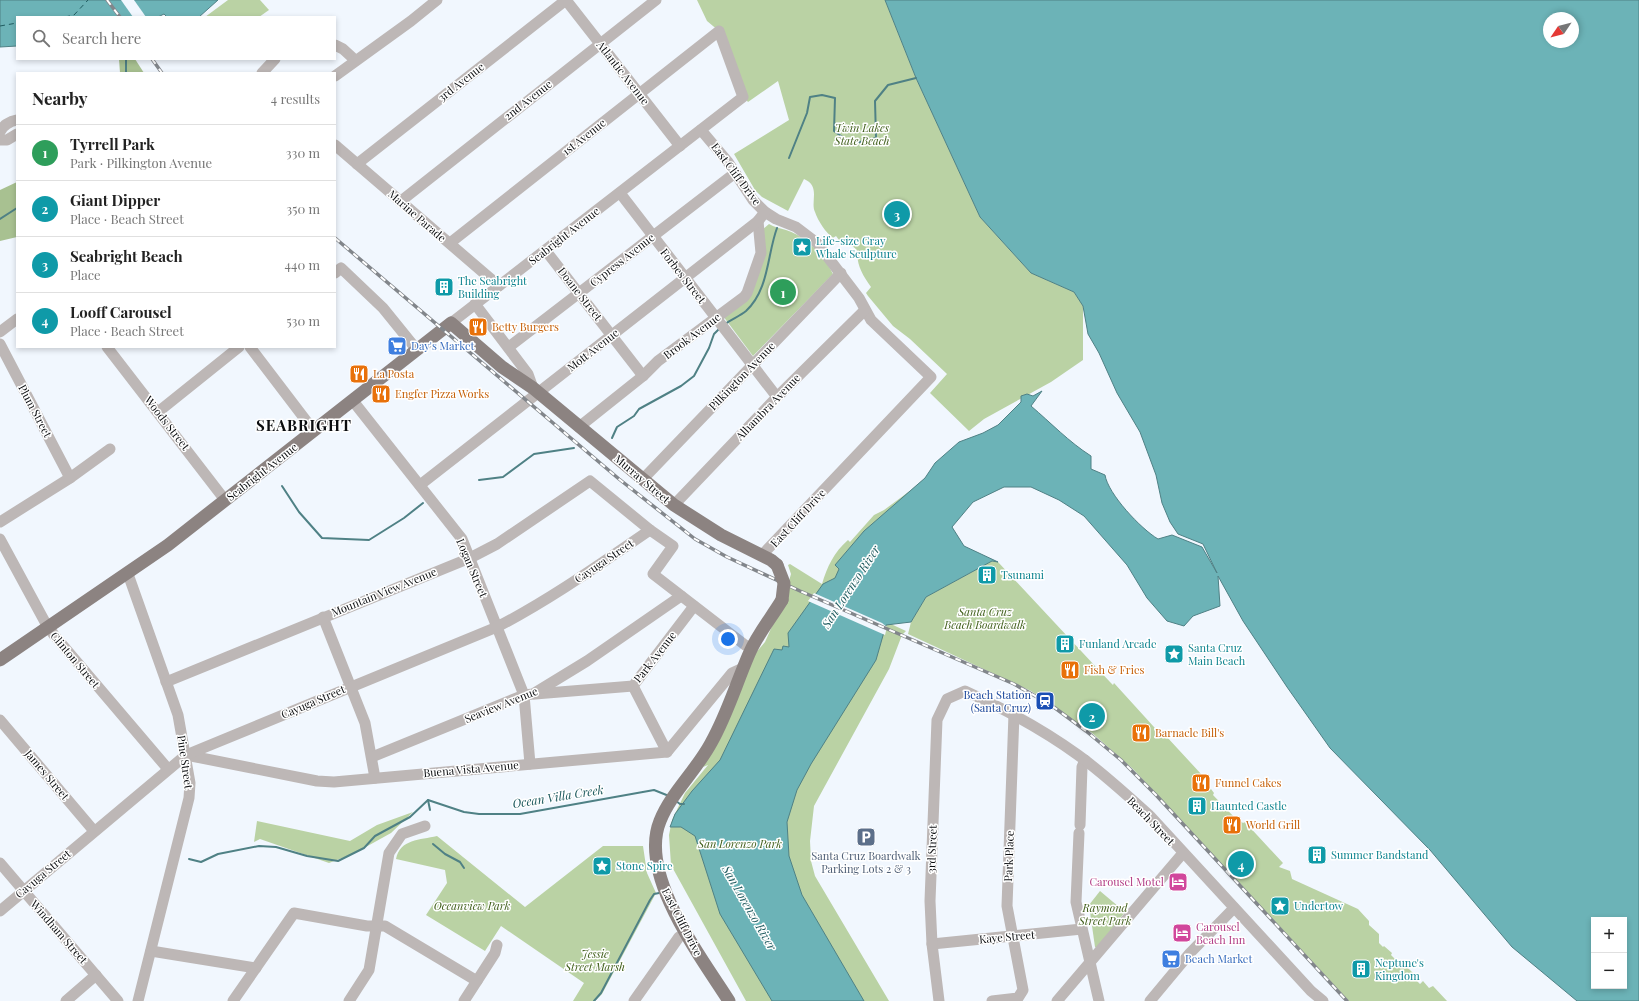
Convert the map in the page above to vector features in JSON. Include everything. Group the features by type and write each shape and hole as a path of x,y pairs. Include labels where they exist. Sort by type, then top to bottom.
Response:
{"main road":[{"name":"Seabright Avenue","path":"0,660 128,574 452,323"},
{"name":"Murray Street","path":"452,323 502,367 536,390 674,505 721,535 762,555"},
{"name":"East Cliff Drive","path":"723,998 686,933 658,869 654,850 656,833 664,812 712,742 752,648 782,600 784,594 784,583 777,565 762,555"}],"street":[{"path":"336,75 411,21 437,0"},
{"name":"Atlantic Avenue","path":"566,0 680,146"},
{"name":"3rd Avenue","path":"357,164 566,0"},
{"name":"2nd Avenue","path":"401,201 656,0"},
{"name":"1st Avenue","path":"450,244 719,31 743,97"},
{"path":"336,46 343,49 355,60"},
{"path":"263,72 274,60"},
{"name":"Seabright Avenue","path":"452,323 743,97"},
{"path":"0,132 1,129 12,121 16,120"},
{"name":"East Cliff Drive","path":"701,130 735,173 753,200 765,212 805,233 817,243 859,298 871,320 931,377 762,555"},
{"path":"0,140 7,140 16,135"},
{"name":"Marine Parade","path":"336,146 499,286"},
{"name":"Cypress Avenue","path":"509,347 735,173"},
{"name":"Forbes Street","path":"620,193 777,397"},
{"name":"Mott Avenue","path":"420,485 528,401 536,390 612,335 758,221 765,212"},
{"name":"Brook Avenue","path":"579,427 643,376 658,361 716,318 747,292 761,253 758,221"},
{"name":"Doane Street","path":"546,251 643,376"},
{"path":"338,270 383,308 416,350"},
{"name":"Pilkington Avenue","path":"643,479 841,273"},
{"name":"Murray Street","path":"476,304 528,374 536,390"},
{"name":"Alhambra Avenue","path":"674,505 777,397 865,310"},
{"path":"0,332 16,320"},
{"name":"Plum Street","path":"0,344 70,478"},
{"name":"Woods Street","path":"108,348 225,500"},
{"path":"158,412 238,348"},
{"path":"251,348 314,431"},
{"name":"Logan Street","path":"353,401 462,539 497,627 528,695 530,764"},
{"path":"0,522 70,478 110,449"},
{"name":"Mountain View Avenue","path":"166,682 324,616 470,558 497,544 590,480 650,530"},
{"path":"650,530 673,546 653,574 752,648"},
{"name":"Cayuga Street","path":"0,910 186,755 497,627 527,612 556,594 650,530"},
{"name":"Clinton Street","path":"0,539 49,628 168,769"},
{"name":"Pine Street","path":"128,574 178,714 190,783 189,798 138,1001"},
{"name":"Seaview Avenue","path":"372,757 528,695 587,661 681,596"},
{"name":"Park Avenue","path":"528,695 633,686 694,606"},
{"path":"324,616 365,723 375,778"},
{"path":"633,686 667,752 725,682 741,673"},
{"name":"Beach Street","path":"947,699 965,692 1014,714 1086,760 1150,816 1182,853 1311,991 1323,1001"},
{"name":"3rd Street","path":"939,1001 932,944 930,901 938,720 947,699"},
{"name":"Park Place","path":"992,1001 1015,999 1021,996 1023,986 1007,906 1014,714"},
{"name":"James Street","path":"0,720 94,831"},
{"name":"Buena Vista Avenue","path":"186,755 317,781 334,782 667,752"},
{"path":"1086,760 1082,767 1076,902 1098,1001"},
{"path":"349,1001 369,970 389,853 402,834 425,826"},
{"path":"1057,1001 1182,853"},
{"name":"Windham Street","path":"0,863 118,1001"},
{"path":"1150,1001 1190,953 1234,908"},
{"path":"233,1001 294,913 385,926 477,981"},
{"name":"Kaye Street","path":"932,944 1082,929"},
{"path":"634,1001 679,937 686,933"},
{"path":"464,1001 495,953 497,945"},
{"path":"151,951 256,968"},
{"path":"66,1001 96,975"}],"green space":[{"path":"228,0 260,0 269,10 260,16 206,16"},
{"name":"Twin Lakes State Beach","path":"697,0 885,0 916,78 980,217 1031,273 1074,292 1083,306 1083,360 1051,382 984,419 969,431 930,393 947,374 910,339 893,326 868,296 866,293 871,287 861,270 857,250 850,244 842,244 836,236 833,238 822,226 816,215 814,208 814,190 809,182 804,179 788,211 762,197 755,190 734,154 789,120 778,81 748,102 743,96 719,31 707,21"},
{"path":"119,60 136,60 143,72 120,72"},
{"path":"16,182 16,237 0,241 0,190"},
{"path":"769,224 794,233 808,242 825,260 833,274 753,356 723,316 749,295 762,230"},
{"name":"San Lorenzo Park","path":"975,436 979,442 864,600 893,625 906,631 902,635 889,669 814,806 810,841 811,861 815,876 889,1001 746,1001 671,865 669,835 672,820 685,793 708,765 703,767 753,656 765,642 783,602 791,574 788,565 790,564 822,584 832,560 848,540 850,542 874,515 884,510 911,490"},
{"name":"Santa Cruz Beach Boardwalk","path":"992,561 998,562 1113,685 1114,683 1164,738 1166,736 1202,775 1200,777 1206,783 1204,785 1209,791 1211,789 1214,793 1213,795 1235,818 1243,823 1245,822 1283,863 1279,867 1290,871 1292,879 1358,909 1369,921 1369,925 1379,934 1379,943 1392,953 1391,955 1396,960 1400,960 1413,973 1413,977 1420,984 1423,981 1429,988 1433,986 1447,1001 1349,1001 1133,769 1092,733 1031,691 908,634 911,622 926,597"},
{"path":"413,812 391,833 355,853 329,863 260,839 254,842 257,821 350,841 377,825"},
{"name":"Oceanview Park","path":"437,836 525,907 603,846 643,846 647,873 656,893 602,994 595,1001 573,1001 584,983 501,926 485,951 426,915 447,883 445,870 396,859 398,852 406,844"},
{"name":"Raymond Street Park","path":"1100,891 1125,912 1097,948 1095,947 1089,905"}],"water":[{"path":"0,0 218,0 200,16 166,16 164,14 160,16 16,16 16,46 0,47"},
{"name":"San Lorenzo River","path":"885,0 1639,0 1639,1001 1577,1001 1512,947 1430,850 1330,748 1243,621 1218,576 1220,606 1193,616 1184,626 1167,621 1147,598 1127,565 1084,516 1059,500 1031,487 1004,487 973,502 952,527 964,546 998,562 992,561 926,597 911,622 886,625 876,660 811,764 797,790 787,822 789,856 802,895 864,1001 772,1001 720,914 695,836 681,827 670,827 675,814 692,791 720,760 774,649 782,650 783,646 789,647 788,633 823,584 835,578 839,569 835,565 864,531 925,478 935,463 959,442 983,433 998,425 1021,402 1021,396 1027,394 1033,396 1042,391 1031,406 1068,439 1091,456 1091,469 1105,475 1112,492 1126,510 1158,539 1172,535 1202,547 1217,573 1203,544 1178,534 1170,522 1162,503 1156,475 1140,432 1117,393 1099,353 1088,334 1083,306 1074,292 1031,273 980,217 916,78"}],"pier":[{"path":"121,0 134,0 145,16 132,16"},
{"path":"814,593 882,623 887,627 885,635 808,601"}],"waterway":[{"path":"126,60 126,72"},
{"path":"789,158 807,113 810,97 822,95 835,98 834,131 852,144 876,138 875,101 888,85 916,78"},
{"path":"0,219 16,209"},
{"path":"725,324 746,311 754,303 763,283 777,228"},
{"path":"612,438 617,427 634,416 639,409 681,386 694,376 709,348 714,334 720,328"},
{"path":"479,480 503,477 534,454 574,448"},
{"path":"282,486 299,512 322,538 369,540 404,518 423,503"},
{"name":"Ocean Villa Creek","path":"189,859 201,862 218,854 259,846 276,847 307,856 338,861 364,848 375,836 410,817 428,800 464,812 479,814 520,814 654,790 669,796"},
{"path":"428,800 430,810"},
{"name":"Ocean Villa Creek","path":"676,801 680,804 684,804"},
{"path":"433,844 445,854 460,862 464,868"},
{"name":"Jessie Street Marsh","path":"594,1001 601,993 650,900 654,894 659,893"}],"ferry route":[{"path":"70,16 74,15 88,0"},
{"path":"0,26 16,23"}],"railway":[{"path":"107,0 119,16"},
{"path":"153,60 161,72"},
{"path":"336,239 619,479 695,539 727,557 800,591 1014,684 1051,705 1086,731 1121,760 1156,795 1347,1001"}],"place":[{"name":"Seabright Beach","path":"897,214"},
{"name":"Life-size Gray Whale Sculpture","path":"802,247"},
{"name":"The Seabright Building","path":"444,287"},
{"name":"Tyrrell Park","path":"783,292"},
{"name":"Betty Burgers","path":"478,327"},
{"name":"Day's Market","path":"397,346"},
{"name":"La Posta","path":"359,374"},
{"name":"Engfer Pizza Works","path":"381,394"},
{"name":"Tsunami","path":"987,575"},
{"name":"Funland Arcade","path":"1065,644"},
{"name":"Santa Cruz Main Beach","path":"1174,654"},
{"name":"Fish & Fries","path":"1070,670"},
{"name":"Beach Station (Santa Cruz)","path":"1045,701"},
{"name":"Giant Dipper","path":"1092,716"},
{"name":"Barnacle Bill's","path":"1141,733"},
{"name":"Funnel Cakes","path":"1201,783"},
{"name":"Haunted Castle","path":"1197,806"},
{"name":"World Grill","path":"1232,825"},
{"name":"Santa Cruz Boardwalk Parking Lots 2 & 3","path":"866,837"},
{"name":"Summer Bandstand","path":"1317,855"},
{"name":"Looff Carousel","path":"1241,864"},
{"name":"Stone Spire","path":"602,866"},
{"name":"Carousel Motel","path":"1178,882"},
{"name":"Undertow","path":"1280,906"},
{"name":"Carousel Beach Inn","path":"1182,933"},
{"name":"Beach Market","path":"1171,959"},
{"name":"Neptune's Kingdom","path":"1361,969"}],"district":[{"name":"SEABRIGHT","path":"304,426"}]}
